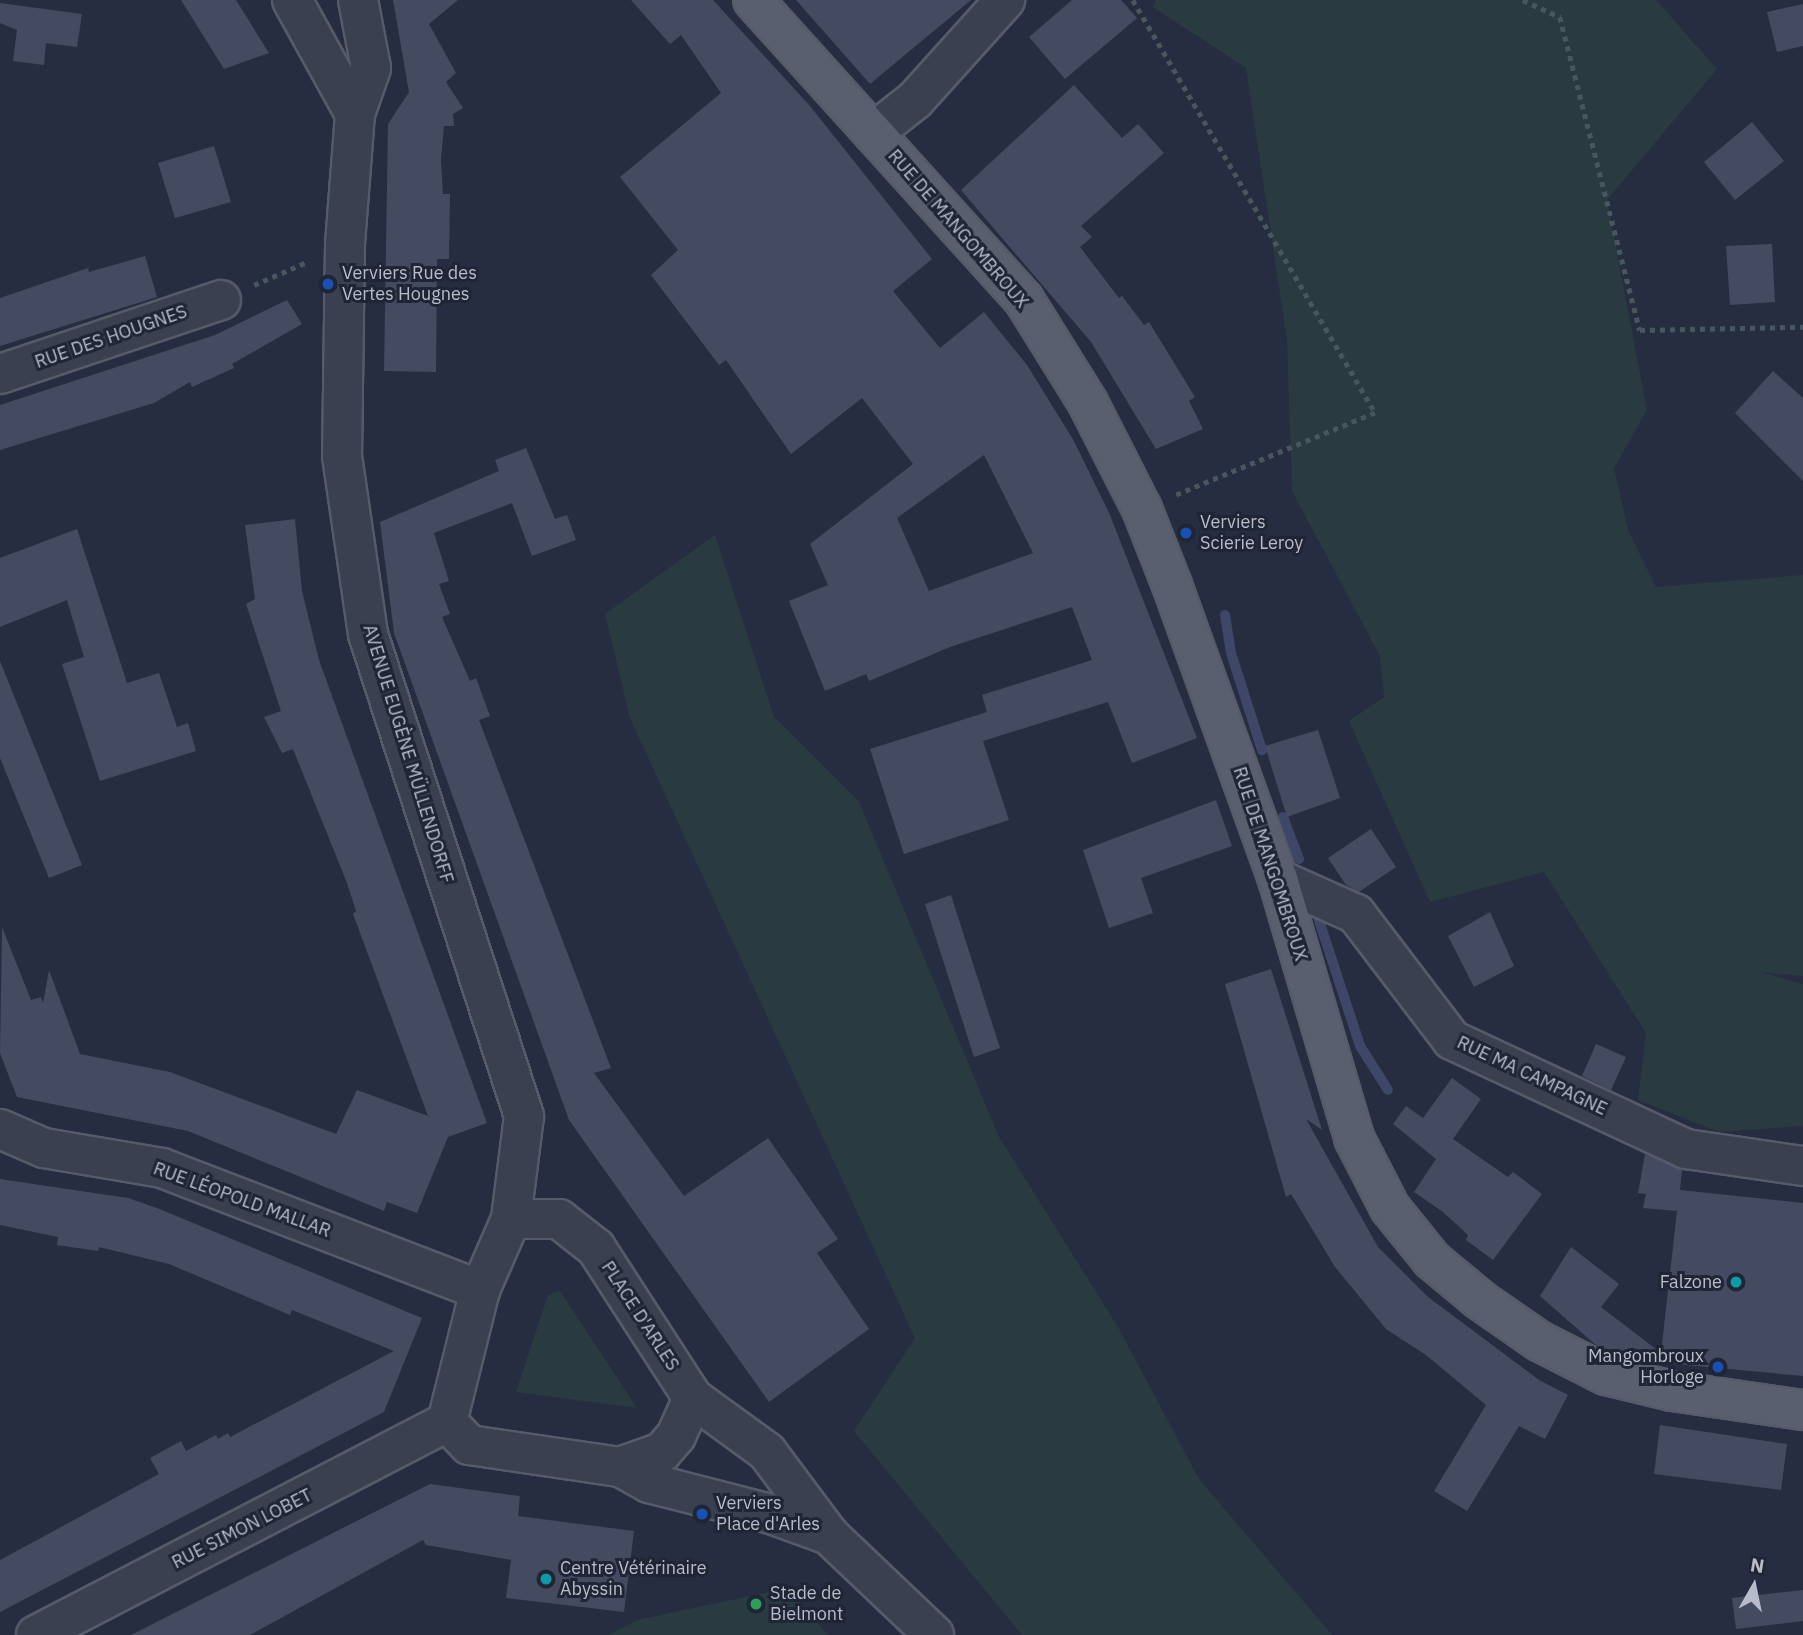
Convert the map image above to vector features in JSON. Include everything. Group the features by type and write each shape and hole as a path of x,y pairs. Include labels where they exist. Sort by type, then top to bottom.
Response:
{"main road":[{"name":"RUE DE MANGOMBROUX","path":"753,0 1024,300 1088,403 1142,509 1278,879 1354,1138 1390,1208 1432,1259 1539,1341 1606,1375 1672,1391 1803,1410"}],"street":[{"path":"292,0 355,114"},
{"path":"355,114 371,68 358,0"},
{"name":"RUE DE MANGOMBROUX","path":"873,133 915,100 1005,0"},
{"name":"AVENUE EUGÈNE MÜLLENDORFF","path":"355,114 345,244 342,456 368,634 524,1116 511,1219"},
{"name":"RUE DES HOUGNES","path":"0,374 221,300"},
{"name":"RUE MA CAMPAGNE","path":"1278,879 1356,914 1452,1040 1686,1149 1803,1166"},
{"name":"RUE LÉOPOLD MALLAR","path":"0,1129 44,1148 162,1168 480,1290"},
{"path":"511,1219 480,1290 447,1422 469,1445 620,1467 649,1483 771,1514 829,1535"},
{"name":"PLACE D'ARLES","path":"511,1219 559,1219 596,1248 692,1398"},
{"path":"620,1467 662,1452 676,1436 692,1398 767,1452 829,1535 934,1635"},
{"name":"RUE SIMON LOBET","path":"36,1635 447,1422"}],"path":[{"path":"1133,0 1375,413 1142,509"},
{"path":"1523,0 1560,17 1640,330 1803,327"},
{"path":"221,300 345,244"}],"shaded area":[{"path":"1156,0 1656,0 1717,69 1607,200 1647,410 1614,468 1628,530 1656,587 1803,575 1803,976 1760,972 1803,984 1803,1126 1719,1132 1638,1100 1646,1033 1544,872 1430,902 1349,721 1384,697 1380,656 1292,491 1287,340 1246,68 1153,7"},
{"path":"715,535 774,717 859,802 999,1137 1118,1327 1199,1479 1332,1635 1022,1635 854,1431 915,1338 630,718 605,614"},
{"path":"560,1291 637,1408 516,1392 548,1295"},
{"name":"Stade de Bielmont","path":"787,1588 828,1635 608,1635 637,1620"}],"building":[{"path":"181,0 236,0 269,53 224,69"},
{"path":"393,0 458,0 429,24 456,73 446,82 463,108 453,114 454,126 444,126 441,159 443,194 450,194 449,259 437,259 436,372 384,371 388,124 409,92"},
{"path":"631,0 713,0 810,106 932,259 893,291 940,348 984,312 1027,365 1074,441 1110,515 1197,738 1132,763 1108,702 983,741 1009,820 904,854 870,749 987,712 982,695 1092,660 1072,607 950,647 869,681 866,674 825,691 789,601 828,585 810,544 913,464 862,398 791,454 726,360 719,365 651,275 678,250 620,177 721,93 681,35 670,44","holes":["984,455 1033,553 929,591 897,518"]},
{"path":"796,0 971,0 870,84"},
{"path":"1072,0 1121,0 1137,18 1065,79 1029,37"},
{"path":"0,3 82,14 77,47 46,43 44,65 13,61 17,30 0,23"},
{"path":"1803,4 1803,46 1777,52 1767,12"},
{"path":"1074,85 1122,138 1138,124 1164,153 1081,226 1092,237 1080,247 1119,298 1122,296 1144,325 1149,322 1195,397 1189,401 1203,429 1156,449 1091,342 961,190"},
{"path":"1752,122 1784,161 1735,200 1704,162"},
{"path":"214,146 231,202 175,218 158,163"},
{"path":"1772,244 1775,302 1730,305 1726,246"},
{"path":"145,256 157,297 0,346 0,298 88,268 89,272"},
{"path":"287,300 302,324 232,364 234,368 192,387 190,382 154,403 0,450 0,405 215,335"},
{"path":"1773,371 1803,398 1803,481 1735,413"},
{"path":"526,448 555,519 567,515 576,540 532,556 512,503 434,533 449,581 439,584 450,614 442,617 470,681 476,678 490,716 479,720 611,1068 594,1073 684,1196 768,1138 838,1239 817,1253 869,1329 769,1402 569,1120 394,633 380,522 499,471 495,460"},
{"path":"295,519 302,591 319,660 487,1123 448,1137 417,1213 387,1202 384,1211 188,1131 17,1097 0,1053 2,927 31,1000 41,997 43,1003 49,970 80,1054 170,1072 336,1134 357,1090 428,1116 353,914 356,911 347,883 293,749 282,753 264,717 281,711 246,604 255,599 245,525"},
{"path":"77,529 127,683 159,673 177,727 188,723 196,751 100,781 62,664 84,657 67,600 0,627 0,558"},
{"path":"0,661 82,865 49,878 0,758"},
{"path":"1318,730 1340,798 1287,817 1265,746"},
{"path":"1216,800 1232,846 1141,878 1153,913 1109,928 1083,850"},
{"path":"1371,829 1396,867 1359,892 1346,885 1328,858"},
{"path":"951,895 1000,1048 974,1057 925,904"},
{"path":"1490,912 1514,966 1474,987 1448,936"},
{"path":"1271,969 1322,1130 1306,1119 1378,1247 1428,1297 1539,1380 1568,1395 1545,1439 1519,1426 1467,1511 1434,1491 1486,1405 1426,1355 1386,1329 1335,1267 1291,1194 1286,1197 1225,984"},
{"path":"1596,1044 1626,1057 1611,1090 1582,1076"},
{"path":"1452,1078 1481,1099 1453,1139 1508,1177 1513,1172 1542,1194 1493,1260 1466,1240 1468,1235 1443,1212 1414,1192 1436,1159 1393,1124 1406,1106 1423,1118"},
{"name":"Falzone","path":"1645,1154 1682,1170 1680,1190 1803,1203 1803,1376 1675,1364 1598,1347 1540,1296 1571,1247 1619,1284 1601,1307 1661,1353 1677,1211 1643,1208 1646,1194 1638,1193"},
{"path":"0,1179 128,1198 422,1318 384,1412 0,1612 0,1560 159,1474 150,1458 181,1441 186,1451 216,1435 218,1439 228,1433 230,1437 394,1351 292,1310 290,1315 169,1264 99,1247 98,1251 57,1245 58,1237 0,1225"},
{"path":"1660,1425 1787,1444 1781,1490 1654,1474"},
{"path":"430,1484 520,1496 518,1516 634,1531 624,1612 506,1598 511,1560 426,1545 423,1540 250,1635 131,1635"},
{"path":"1803,1590 1803,1621 1736,1629 1732,1598"}],"waterway":[{"path":"1225,615 1231,653 1262,750"},
{"path":"1283,817 1299,859"},
{"path":"1315,908 1360,1046 1388,1090"}],"place":[{"name":"Verviers Rue des Vertes Hougnes","path":"328,284"},
{"name":"Verviers Scierie Leroy","path":"1186,533"},
{"name":"Falzone","path":"1736,1282"},
{"name":"Mangombroux Horloge","path":"1718,1367"},
{"name":"Verviers Place d'Arles","path":"702,1514"},
{"name":"Centre Vétérinaire Abyssin","path":"546,1579"},
{"name":"Stade de Bielmont","path":"756,1604"}]}
